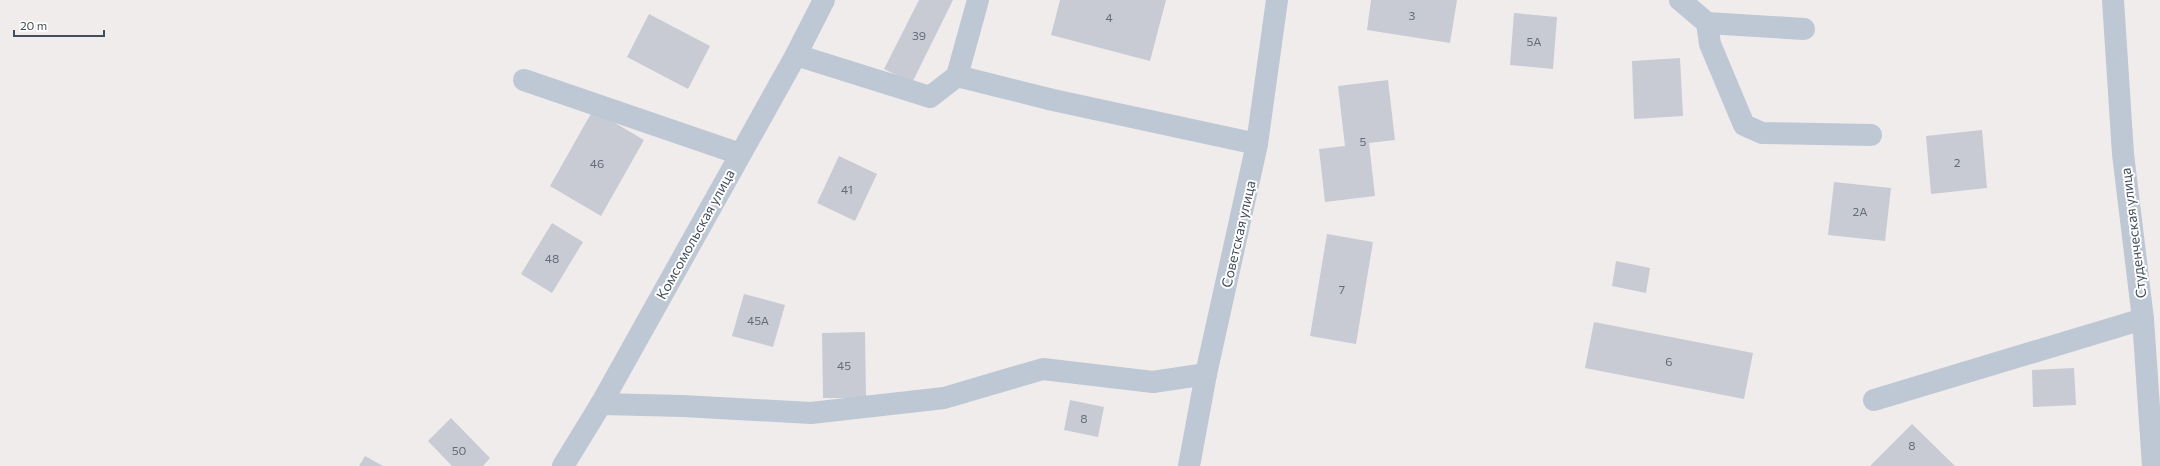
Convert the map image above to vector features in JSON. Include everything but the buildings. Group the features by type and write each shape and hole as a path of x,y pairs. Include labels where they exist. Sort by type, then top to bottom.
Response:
{"street":[{"name":"Комсомольская улица","path":"563,466 601,404 796,55 824,0"},
{"path":"796,55 930,97 957,76 978,0"},
{"name":"Советская улица","path":"1189,466 1206,374 1258,144 1277,0"},
{"path":"1680,0 1707,23 1804,28"},
{"name":"Студенческая улица","path":"2113,0 2123,154 2142,319 2152,466"},
{"path":"1707,23 1710,44 1744,125 1762,133 1871,135"},
{"path":"957,76 1052,100 1258,144"},
{"path":"524,80 740,154"},
{"path":"1874,400 2142,319"},
{"path":"601,404 683,406 812,413 944,398 1043,369 1154,382 1206,374"}]}
